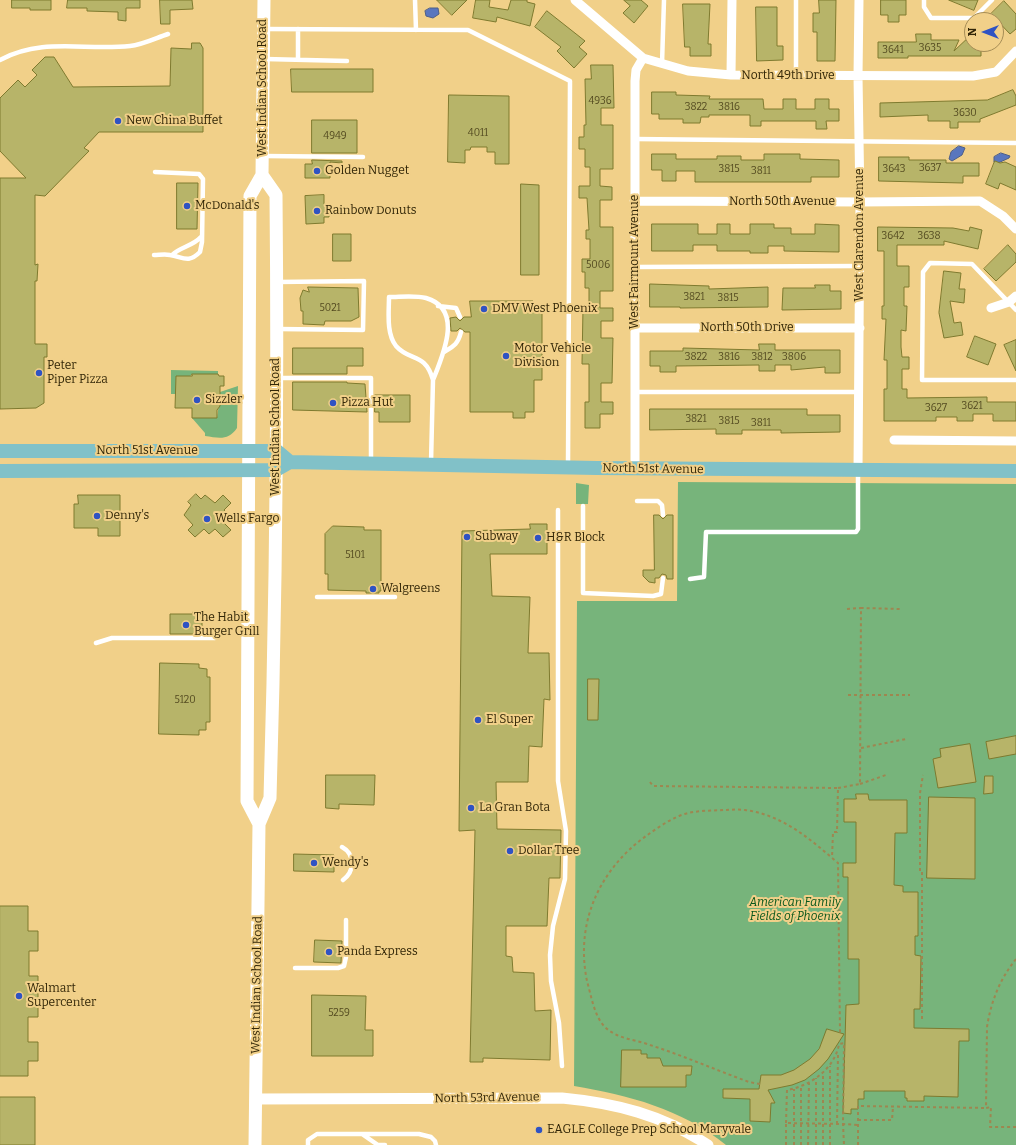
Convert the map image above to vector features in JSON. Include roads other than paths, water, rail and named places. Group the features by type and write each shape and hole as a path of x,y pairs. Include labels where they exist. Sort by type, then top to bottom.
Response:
{"main road":[{"name":"West Indian School Road","path":"259,824 247,800 250,196 262,175 264,0"},
{"name":"West Indian School Road","path":"255,1145 259,824 270,798 277,451 276,195 262,175"},
{"name":"North 51st Avenue","path":"0,451 277,451"},
{"path":"277,451 290,462"},
{"name":"North 51st Avenue","path":"0,471 276,470 290,462 635,468 1016,471"}],"street":[{"name":"North 49th Drive","path":"575,0 643,58 662,65 688,71 731,75 972,76 996,72 1016,52"},
{"path":"731,75 732,0"},
{"name":"West Clarendon Avenue","path":"858,470 860,328 860,140 858,76 859,0"},
{"name":"West Fairmount Avenue","path":"635,468 635,81 636,70 643,58"},
{"name":"North 50th Avenue","path":"634,201 980,201 1003,216 1016,229"},
{"path":"991,308 1013,299"},
{"name":"North 50th Drive","path":"635,328 860,328"},
{"path":"894,440 1016,441"},
{"name":"North 53rd Avenue","path":"256,1099 385,1100 550,1097 588,1100 641,1112 670,1123 708,1145"}],"lane":[{"path":"416,0 416,30"},
{"path":"662,65 664,0"},
{"path":"796,0 796,76"},
{"path":"924,0 924,7 931,18 974,18 992,0"},
{"path":"263,29 468,30 570,81 568,467"},
{"path":"298,29 298,60"},
{"path":"0,60 12,54 38,46 131,46 168,34"},
{"path":"263,59 347,60"},
{"path":"635,139 1016,142"},
{"path":"262,156 363,157"},
{"path":"154,255 172,255 178,258 194,258 200,252 204,191 201,176 189,173 155,172"},
{"path":"172,255 176,251 197,242 201,237"},
{"path":"1016,310 1013,299 972,264 930,263 923,272 922,380 1016,380"},
{"path":"634,267 860,266"},
{"path":"277,282 364,281 363,330 277,328"},
{"path":"431,464 433,380 430,370 424,363 396,345 390,332 389,297 425,298 444,311 448,319 444,352 433,380"},
{"path":"438,306 456,308 460,317"},
{"path":"444,352 456,345 459,341 461,332"},
{"path":"277,378 370,378 372,385 371,463"},
{"path":"635,392 859,392"},
{"path":"690,579 704,577 706,532 856,532 858,529 858,470"},
{"path":"637,501 658,501 662,505 663,515"},
{"path":"583,506 583,593 653,596 661,594 663,578"},
{"path":"558,510 558,781 566,831 565,879 553,926 550,955 551,981 559,1023 562,1066"},
{"path":"318,597 394,597"},
{"path":"96,643 112,638 215,638"},
{"path":"342,846 352,858 350,873 343,880"},
{"path":"295,968 338,968 344,966 346,957 346,920"},
{"path":"308,1145 308,1140 317,1134 419,1134 431,1137 435,1141 436,1145"},
{"path":"362,1134 378,1145 385,1145"}],"water":[{"path":"430,8 438,8 439,14 433,18 426,16 425,11"},
{"path":"959,146 965,148 962,155 952,161 949,159 951,152"},
{"path":"1001,153 1010,156 1009,158 998,163 994,162 994,157"}],"place":[{"name":"New China Buffet","path":"118,121"},
{"name":"Golden Nugget","path":"317,171"},
{"name":"McDonald's","path":"187,206"},
{"name":"Rainbow Donuts","path":"317,211"},
{"name":"DMV West Phoenix","path":"484,309"},
{"name":"Motor Vehicle Division","path":"506,356"},
{"name":"Peter Piper Pizza","path":"39,373"},
{"name":"Sizzler","path":"197,400"},
{"name":"Pizza Hut","path":"333,403"},
{"name":"Denny's","path":"97,516"},
{"name":"Wells Fargo","path":"207,519"},
{"name":"Subway","path":"467,537"},
{"name":"H&R Block","path":"538,538"},
{"name":"Walgreens","path":"373,589"},
{"name":"The Habit Burger Grill","path":"186,625"},
{"name":"El Super","path":"478,720"},
{"name":"La Gran Bota","path":"471,808"},
{"name":"Dollar Tree","path":"510,851"},
{"name":"Wendy's","path":"314,863"},
{"name":"Panda Express","path":"329,952"},
{"name":"Walmart Supercenter","path":"19,996"},
{"name":"EAGLE College Prep School Maryvale","path":"539,1130"}],"park label":[{"name":"American Family Fields of Phoenix","path":"795,910"}]}
